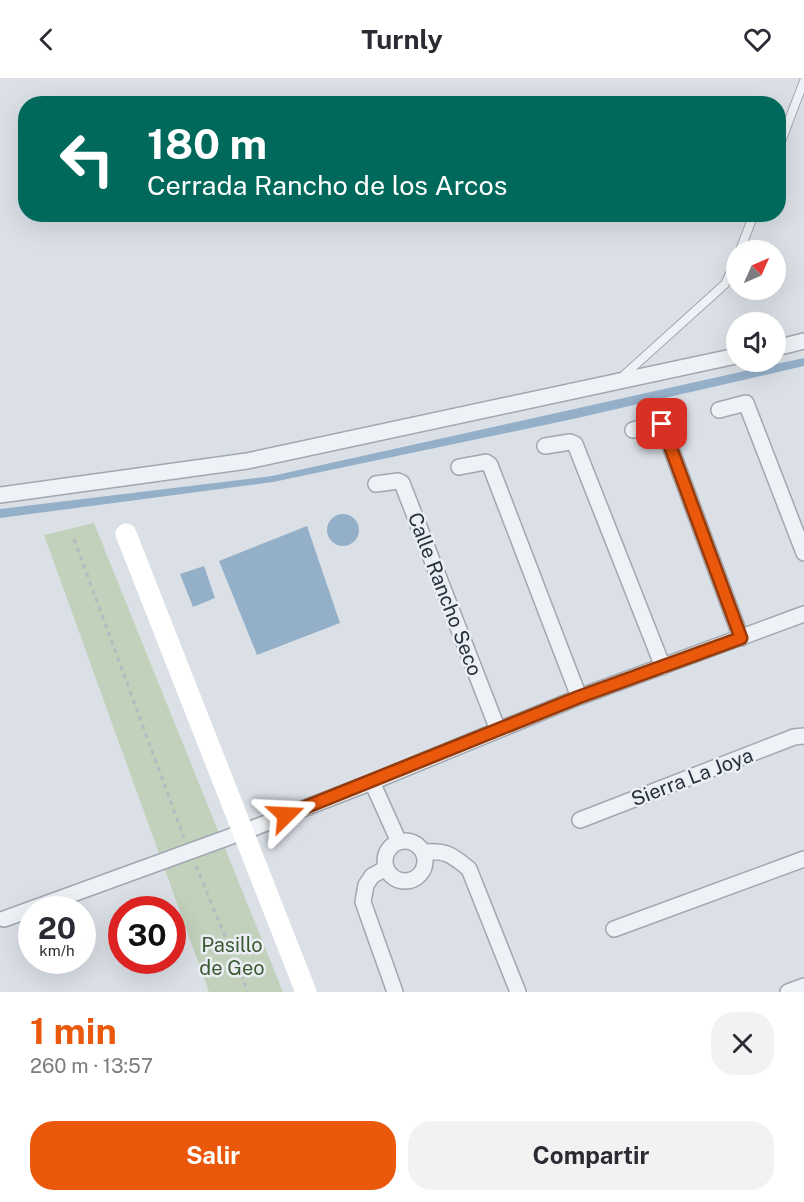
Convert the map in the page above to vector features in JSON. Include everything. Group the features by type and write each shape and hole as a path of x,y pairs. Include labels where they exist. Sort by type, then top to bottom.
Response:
{"street":[{"path":"786,346 804,341"},
{"path":"0,495 247,461 726,358"},
{"path":"719,410 746,403 804,553"},
{"path":"633,430 662,424 741,638"},
{"path":"545,446 570,442 575,444 663,667"},
{"path":"459,467 486,462 490,465 579,697"},
{"name":"Calle Rancho Seco","path":"376,484 398,481 402,483 498,730"},
{"path":"126,534 306,992"},
{"path":"4,919 243,832 579,697 804,614"},
{"name":"Sierra La Joya","path":"580,820 794,737 804,736"},
{"path":"372,782 399,842"},
{"path":"409,841 418,845 424,852 426,861 424,871 417,878 399,881 391,876 386,868 385,857 390,847 399,842 409,841"},
{"path":"424,852 439,850 454,856 469,869 518,992"},
{"path":"614,929 804,859"},
{"path":"386,868 372,876 366,885 363,902 395,992"},
{"path":"788,992 804,986"}],"lane":[{"path":"786,128 804,81"},
{"path":"744,240 751,222"},
{"path":"616,382 726,280"}],"path":[{"path":"74,538 189,851 248,992"}],"green space":[{"name":"Pasillo de Geo","path":"94,523 283,992 209,992 186,928 186,896 174,896 44,535"}],"water":[{"path":"804,358 804,366 786,370 786,362"},
{"path":"741,372 778,372 573,419 273,482 0,518 0,509 272,476"},
{"path":"343,514 354,519 359,530 354,541 343,546 332,541 327,530 332,519"},
{"path":"307,526 340,623 257,655 219,561"},
{"path":"204,566 215,598 193,607 180,574"}],"route":[{"path":"286,815 579,697 741,638 662,424"}]}
